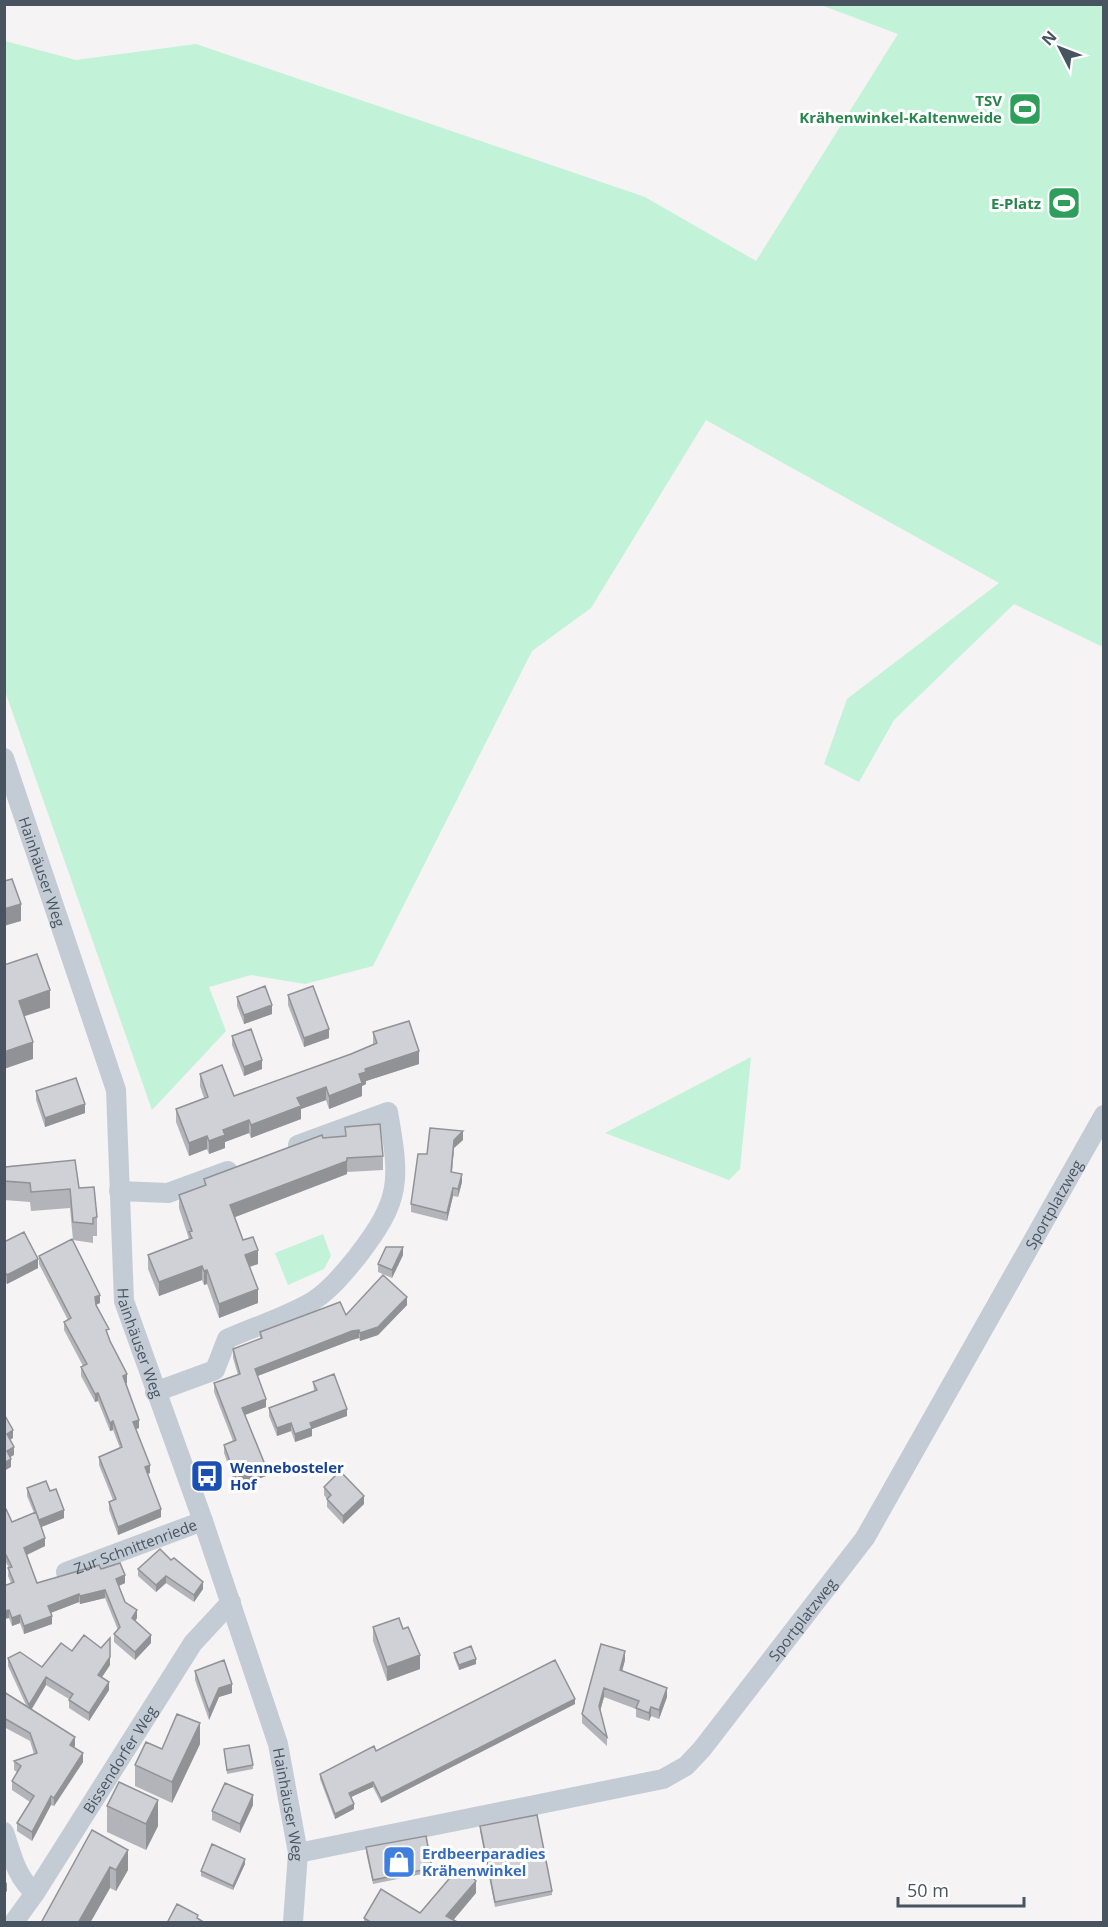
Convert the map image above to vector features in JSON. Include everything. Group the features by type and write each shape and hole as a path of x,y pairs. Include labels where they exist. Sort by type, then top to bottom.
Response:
{"street":[{"name":"Hainhäuser Weg","path":"4,759 11,802 116,1090 124,1301 203,1521 278,1744 298,1853 293,1923"},
{"path":"155,1392 215,1370 227,1338 309,1304 345,1272 388,1213 397,1163 388,1112 279,1152"},
{"name":"Sportplatzweg","path":"298,1853 663,1779 686,1766 709,1740 865,1538 1104,1115"},
{"path":"119,1191 168,1193 246,1164"},
{"name":"Zur Schnittenriede","path":"66,1572 203,1521"},
{"name":"Bissendorfer Weg","path":"14,1923 193,1643 231,1602"},
{"path":"4,1832 18,1872 24,1883 35,1893"}],"green space":[{"path":"821,5 1103,5 1103,647 1014,604 894,720 859,782 824,764 847,699 999,583 706,420 591,608 532,651 373,966 305,984 251,975 209,987 226,1031 152,1110 5,691 5,41 76,60 196,44 645,197 756,261 898,34"},
{"path":"751,1057 740,1169 729,1180 605,1133"},
{"path":"323,1234 331,1256 324,1269 288,1285 275,1253"}],"building":[{"path":"12,879 21,904 4,909 4,881"},
{"path":"37,954 50,990 19,1001 33,1042 4,1052 4,965"},
{"path":"265,986 272,1005 244,1015 237,997"},
{"path":"313,986 329,1029 304,1038 288,995"},
{"path":"409,1021 419,1051 365,1069 366,1072 359,1074 362,1083 329,1096 326,1087 297,1098 301,1106 251,1125 249,1120 223,1130 225,1135 209,1141 207,1136 189,1143 176,1109 208,1097 200,1074 222,1065 234,1096 377,1043 373,1032"},
{"path":"251,1029 262,1060 244,1067 232,1036"},
{"path":"76,1078 85,1104 45,1118 36,1091"},
{"path":"380,1124 383,1156 347,1158 347,1161 230,1205 243,1240 253,1237 258,1250 245,1255 258,1289 219,1304 207,1270 204,1271 202,1266 159,1282 148,1255 192,1238 189,1232 192,1231 179,1195 206,1185 204,1179 322,1135 323,1138 346,1136 345,1127"},
{"path":"430,1128 463,1131 454,1140 451,1172 462,1174 458,1189 453,1188 447,1213 411,1204 418,1154 427,1154"},
{"path":"75,1160 79,1188 94,1187 97,1217 93,1218 93,1224 73,1222 70,1189 31,1192 30,1183 4,1181 5,1167"},
{"path":"24,1232 38,1259 7,1275 4,1271 4,1242"},
{"path":"72,1239 100,1295 95,1297 96,1305 109,1329 106,1330 110,1341 127,1374 123,1376 139,1420 133,1422 150,1465 145,1467 161,1509 118,1527 109,1502 116,1499 99,1457 122,1447 113,1421 110,1423 98,1393 95,1394 81,1367 87,1364 64,1322 71,1318 39,1256"},
{"path":"386,1247 403,1247 392,1270 378,1264"},
{"path":"383,1275 407,1297 378,1327 360,1333 359,1330 352,1331 255,1369 266,1399 242,1408 266,1467 236,1478 224,1445 236,1440 214,1383 240,1374 233,1349 262,1338 260,1332 340,1302 346,1315"},
{"path":"334,1374 347,1409 310,1423 312,1428 295,1434 291,1423 277,1428 269,1408 317,1390 313,1382"},
{"path":"4,1414 13,1430 7,1434 14,1447 7,1451 11,1459 4,1463"},
{"path":"340,1471 364,1496 343,1516 327,1499 331,1495 324,1487"},
{"path":"46,1481 50,1491 56,1489 64,1510 39,1520 27,1488"},
{"path":"4,1509 12,1522 36,1512 45,1538 24,1548 37,1583 99,1565 101,1569 120,1563 125,1575 116,1579 125,1602 137,1610 132,1618 151,1635 135,1652 114,1634 120,1627 105,1590 80,1596 79,1594 48,1606 52,1616 24,1626 20,1615 12,1618 9,1610 4,1611 4,1586 14,1582 8,1568 12,1567 4,1551"},
{"path":"160,1549 171,1560 174,1558 203,1582 194,1595 166,1576 156,1585 138,1569"},
{"path":"399,1618 403,1629 408,1627 420,1655 387,1667 373,1627"},
{"path":"84,1635 101,1648 110,1638 110,1657 98,1675 109,1682 89,1713 69,1700 73,1694 46,1677 29,1705 8,1658 20,1652 42,1667 61,1643 72,1651"},
{"path":"601,1644 625,1651 620,1670 667,1688 659,1710 651,1707 649,1713 636,1708 639,1701 604,1688 599,1706 607,1737 582,1714"},
{"path":"471,1646 476,1659 459,1665 454,1653"},
{"path":"224,1660 232,1684 219,1688 209,1711 195,1671"},
{"path":"555,1660 575,1699 381,1798 373,1782 349,1793 354,1804 335,1814 320,1774 374,1746 376,1751"},
{"path":"4,1692 75,1737 70,1745 83,1753 54,1798 51,1796 32,1832 17,1823 34,1796 12,1781 21,1766 14,1761 37,1753 30,1733 4,1718"},
{"path":"177,1714 200,1723 172,1782 135,1765 146,1742 162,1749"},
{"path":"249,1745 253,1765 227,1770 224,1749"},
{"path":"119,1782 158,1800 146,1824 107,1806"},
{"path":"225,1783 253,1795 240,1824 212,1811"},
{"path":"537,1815 552,1891 495,1902 480,1826"},
{"path":"92,1830 128,1850 116,1870 110,1867 78,1923 41,1923"},
{"name":"Erdbeerparadies Krähenwinkel","path":"426,1836 432,1868 373,1880 366,1847"},
{"path":"212,1844 245,1859 233,1886 201,1871"},
{"path":"460,1866 476,1881 446,1916 459,1923 372,1923 364,1918 381,1889 420,1913"},
{"path":"177,1904 198,1915 197,1918 205,1923 167,1923"}],"place":[{"name":"TSV Krähenwinkel-Kaltenweide","path":"1025,109"},
{"name":"E-Platz","path":"1064,203"},
{"name":"Wennebosteler Hof","path":"207,1476"},
{"name":"Erdbeerparadies Krähenwinkel","path":"399,1862"}]}
